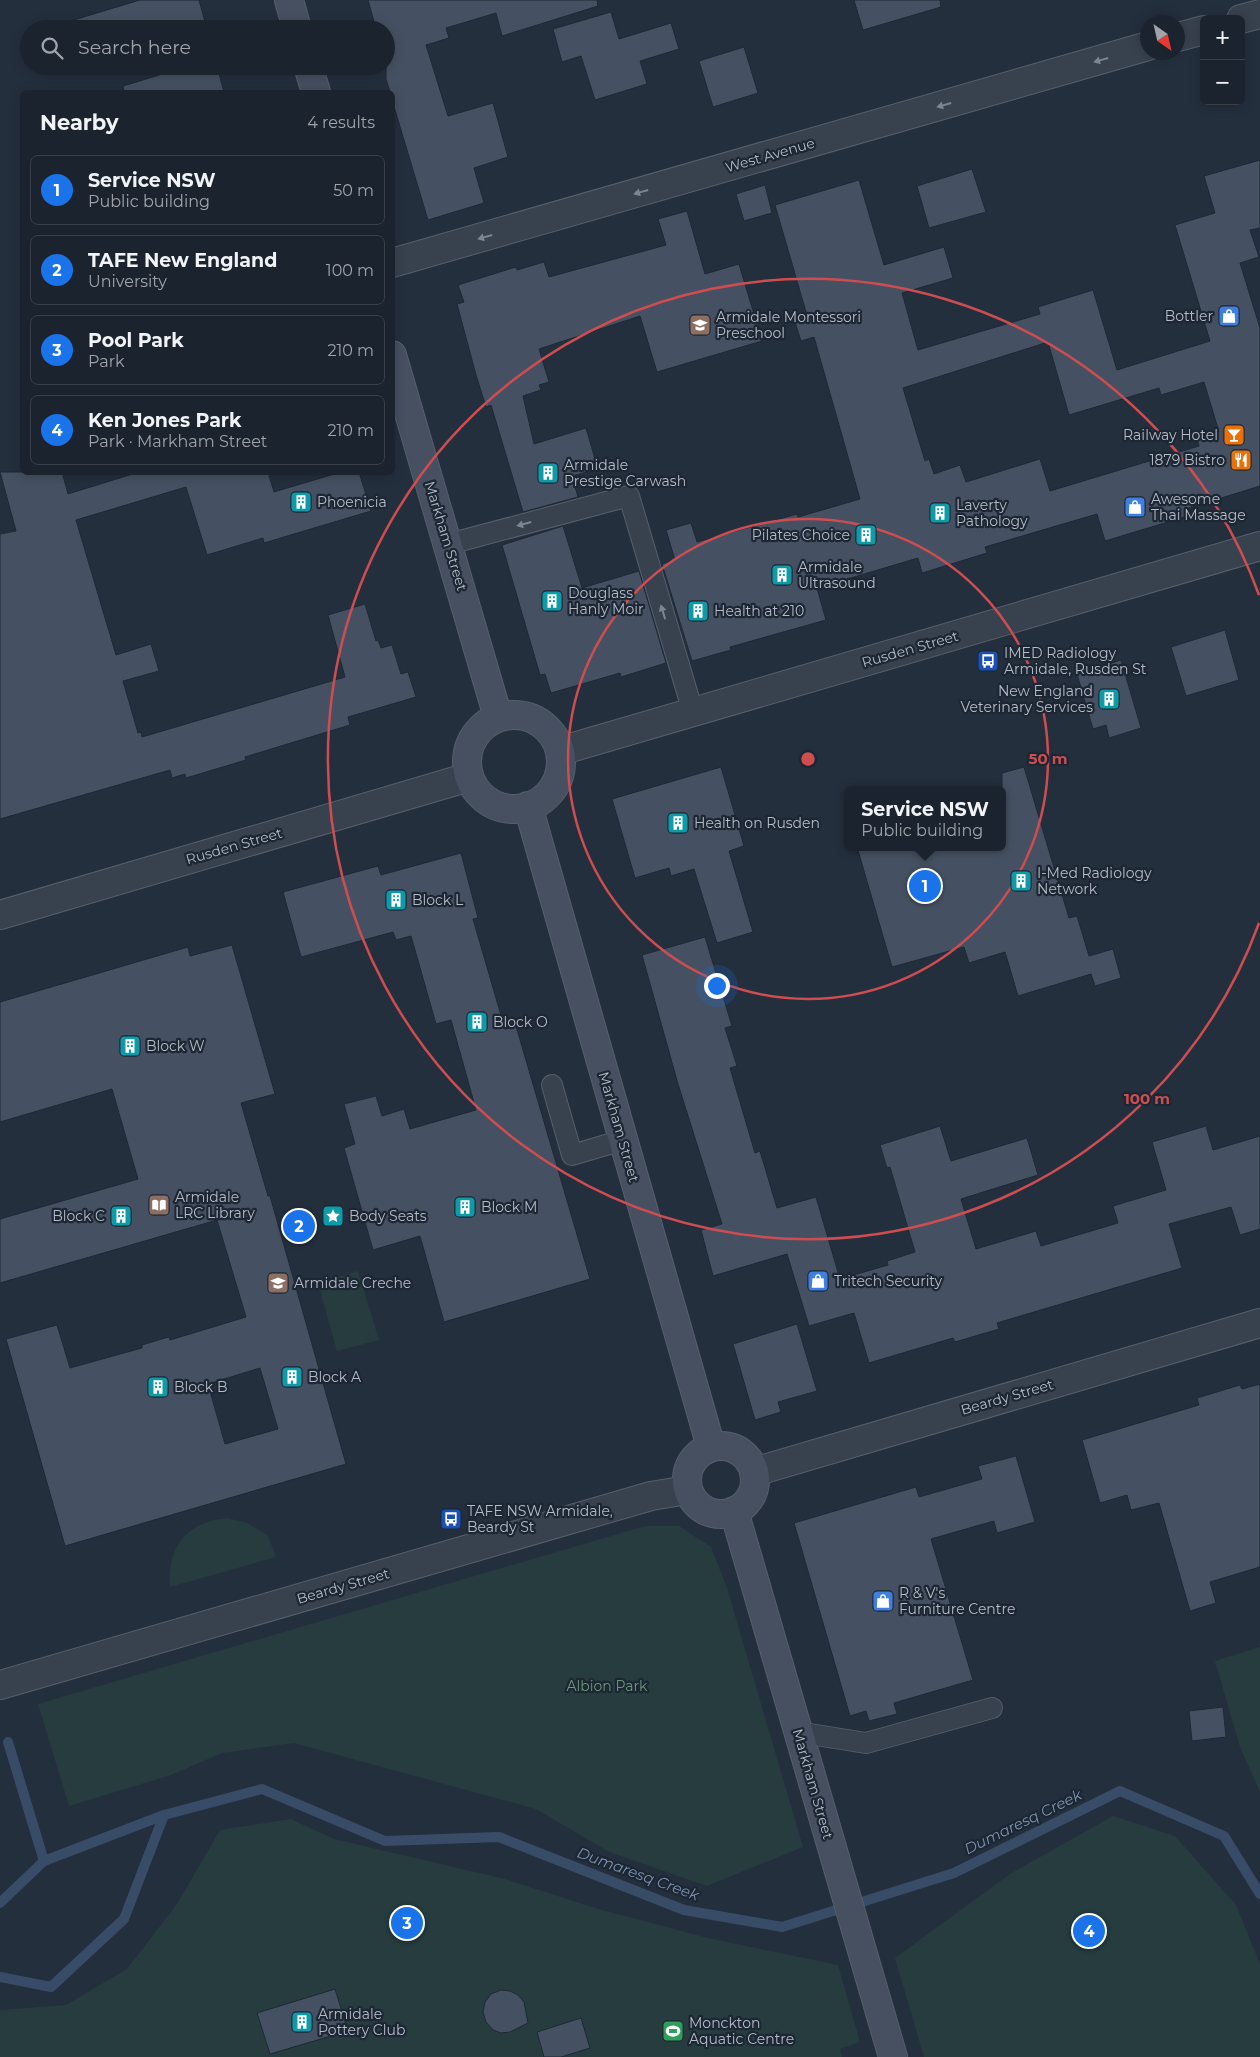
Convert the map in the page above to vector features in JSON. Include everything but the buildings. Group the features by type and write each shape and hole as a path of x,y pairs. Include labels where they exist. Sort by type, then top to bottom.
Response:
{"street":[{"path":"289,0 295,20"},
{"path":"1245,18 1260,14"},
{"path":"1185,36 1200,31"},
{"name":"West Avenue","path":"395,262 1140,48"},
{"path":"311,75 315,90"},
{"name":"Markham Street","path":"395,365 449,544 498,717"},
{"name":"Rusden Street","path":"560,751 1260,546"},
{"path":"514,714 536,720 549,730 560,751 561,766 554,787 542,799 528,806 506,808 485,799 474,788 469,777 467,758 470,743 480,729 498,717 514,714"},
{"name":"Rusden Street","path":"0,915 469,777"},
{"name":"Markham Street","path":"528,806 711,1447"},
{"name":"Beardy Street","path":"754,1472 1260,1323"},
{"path":"727,1446 740,1451 748,1460 754,1472 755,1481 751,1495 744,1504 734,1511 722,1514 706,1511 696,1504 687,1490 686,1477 692,1461 700,1452 711,1447 727,1446"},
{"name":"Beardy Street","path":"0,1685 642,1499 687,1490"},
{"name":"Markham Street","path":"734,1511 893,2057"}],"lane":[{"path":"449,544 629,496 693,712"},
{"path":"552,1085 572,1155 623,1140"},
{"path":"797,1732 866,1743 992,1708"}],"green space":[{"path":"358,1271 379,1340 337,1351 318,1283"},
{"path":"227,1518 247,1523 268,1536 276,1557 170,1587 172,1560 182,1539 200,1525 213,1520"},
{"name":"Albion Park","path":"645,1526 679,1526 711,1547 727,1588 803,1847 707,1886 609,1852 536,1809 294,1743 222,1753 171,1775 69,1806 38,1704"},
{"path":"1260,1647 1260,1792 1240,1747 1215,1661"},
{"path":"1113,1816 1175,1836 1236,1905 1260,1964 1260,2057 924,2057 895,1958 1010,1874"},
{"path":"291,1819 334,1839 505,1879 595,1908 708,1938 838,1965 860,2042 840,2049 842,2057 0,2057 0,2010 66,2005 127,1969 177,1904 220,1830"}],"waterway":[{"path":"8,1742 44,1861"},
{"name":"Dumaresq Creek","path":"0,1903 44,1861 164,1815 262,1789 385,1841 499,1837 684,1910 782,1927 954,1873 1120,1791 1224,1836 1260,1894"},
{"name":"Dumaresq Creek","path":"0,1977 51,1987 124,1919 164,1815"}],"place":[{"name":"Bottler","path":"1229,316"},
{"name":"Armidale Montessori Preschool","path":"700,325"},
{"name":"Railway Hotel","path":"1234,435"},
{"name":"1879 Bistro","path":"1241,460"},
{"name":"Armidale Prestige Carwash","path":"548,473"},
{"name":"Phoenicia","path":"301,502"},
{"name":"Awesome Thai Massage","path":"1135,507"},
{"name":"Laverty Pathology","path":"940,513"},
{"name":"Pilates Choice","path":"866,535"},
{"name":"Armidale Ultrasound","path":"782,575"},
{"name":"Douglass Hanly Moir","path":"552,601"},
{"name":"Health at 210","path":"698,611"},
{"name":"IMED Radiology Armidale, Rusden St","path":"988,661"},
{"name":"New England Veterinary Services","path":"1109,699"},
{"name":"Health on Rusden","path":"678,823"},
{"name":"I-Med Radiology Network","path":"1021,881"},
{"name":"Service NSW","path":"925,886"},
{"name":"Block L","path":"396,900"},
{"name":"Block O","path":"477,1022"},
{"name":"Block W","path":"130,1046"},
{"name":"Armidale LRC Library","path":"159,1205"},
{"name":"Block M","path":"465,1207"},
{"name":"Block C","path":"121,1216"},
{"name":"Body Seats","path":"333,1216"},
{"name":"TAFE New England","path":"299,1226"},
{"name":"Tritech Security","path":"818,1281"},
{"name":"Armidale Creche","path":"278,1283"},
{"name":"Block A","path":"292,1377"},
{"name":"Block B","path":"158,1387"},
{"name":"TAFE NSW Armidale, Beardy St","path":"451,1519"},
{"name":"R & V's Furniture Centre","path":"883,1601"},
{"name":"Pool Park","path":"407,1923"},
{"name":"Ken Jones Park","path":"1089,1931"},
{"name":"Armidale Pottery Club","path":"302,2022"},
{"name":"Monckton Aquatic Centre","path":"673,2031"}]}
